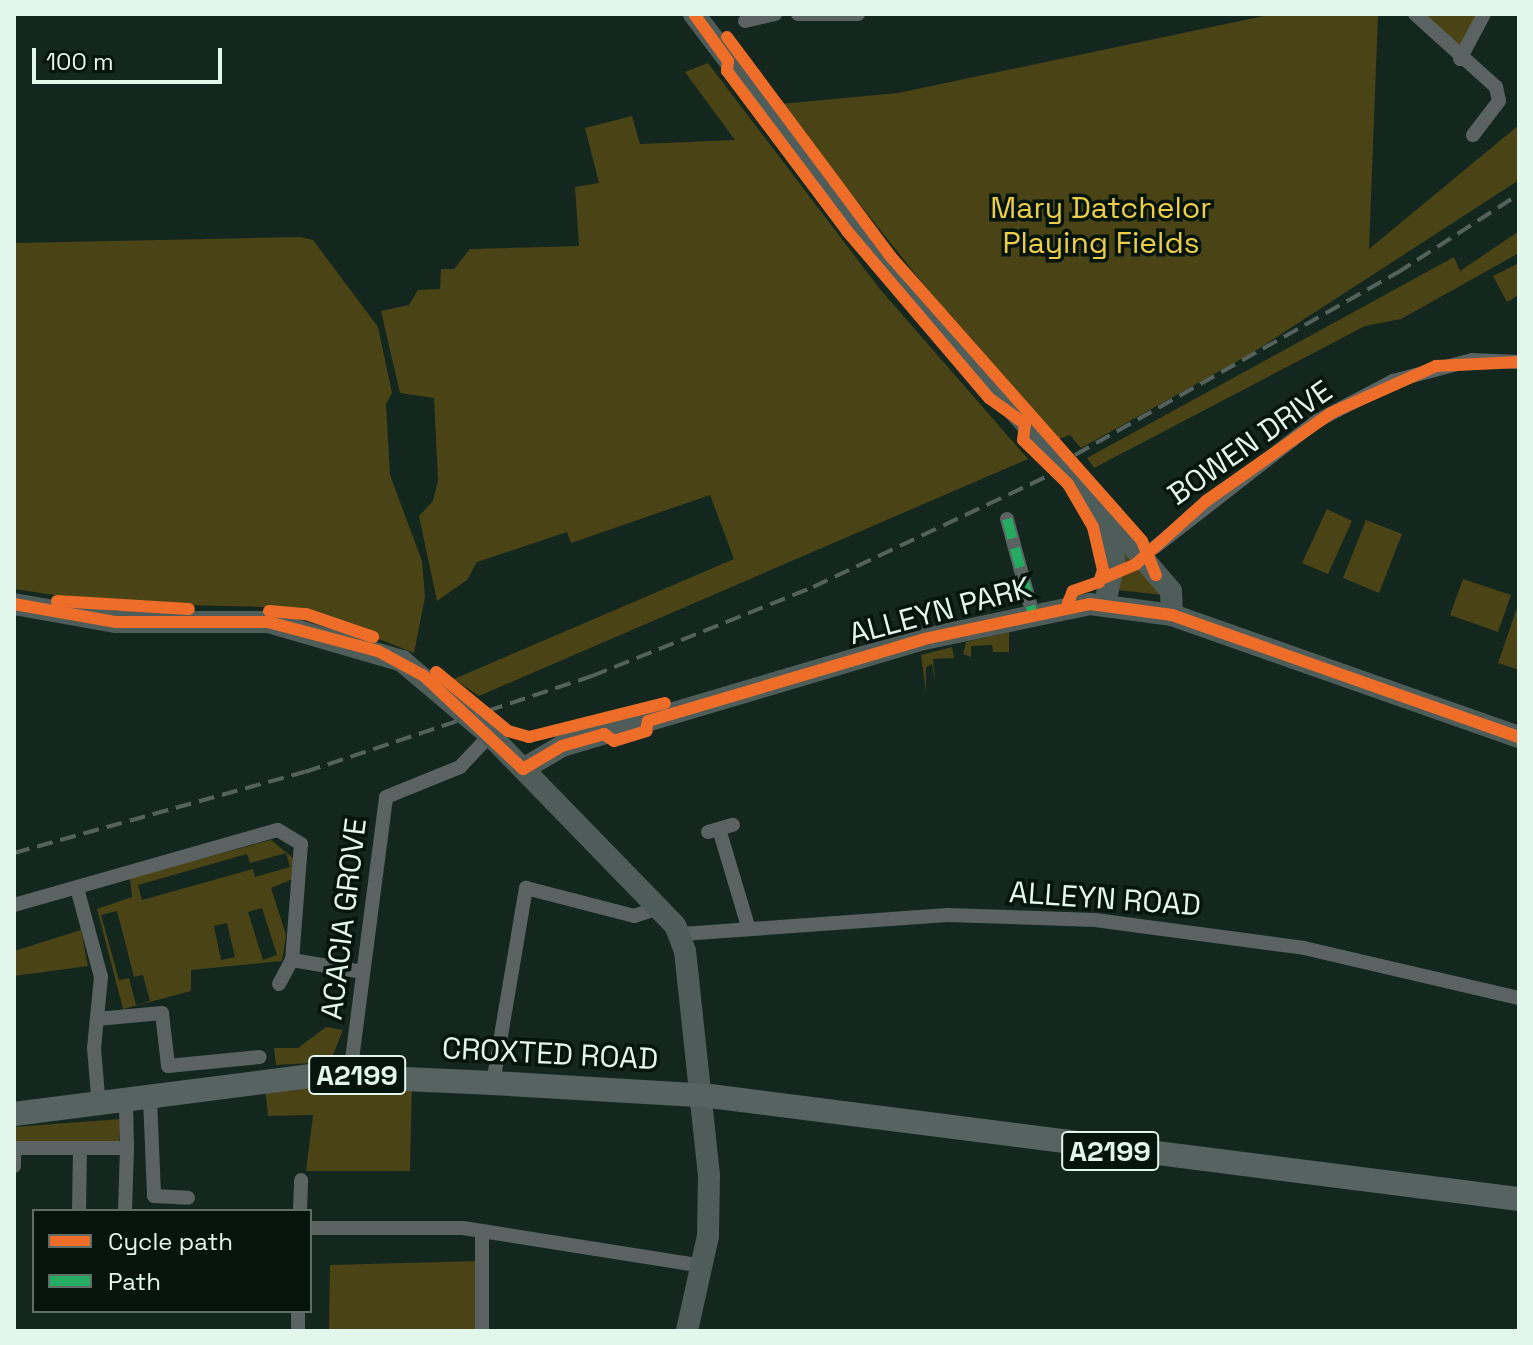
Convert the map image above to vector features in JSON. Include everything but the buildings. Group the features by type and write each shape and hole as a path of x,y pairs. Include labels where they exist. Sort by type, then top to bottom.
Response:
{"main road":[{"name":"CROXTED ROAD","path":"14,1114 99,1108 350,1075 701,1095"},
{"name":"A2199","path":"701,1095 1519,1199"}],"street":[{"path":"694,14 870,246 1171,591 1172,615"},
{"path":"745,21 775,14"},
{"path":"798,14 858,14"},
{"path":"1415,14 1498,93 1473,135"},
{"path":"1460,59 1484,14"},
{"name":"BOWEN DRIVE","path":"1155,547 1162,529 1317,421 1393,381 1472,360 1519,362"},
{"path":"1105,604 1114,560 1107,516"},
{"path":"1007,519 1032,611"},
{"path":"14,604 81,618 268,622 330,635 402,661 490,735 658,908 682,934 710,1200 703,1266 687,1331"},
{"name":"ALLEYN PARK","path":"523,769 562,746 1032,611 1105,604 1172,615 1519,737"},
{"name":"ACACIA GROVE","path":"350,1075 386,797 460,767 490,735"},
{"path":"720,829 748,926"},
{"path":"14,905 278,830 292,834 301,844 292,960 279,984"},
{"path":"77,888 101,977 97,1019 99,1108"},
{"path":"493,1083 526,888 634,916 658,908"},
{"name":"ALLEYN ROAD","path":"682,934 748,926 947,915 1095,920 1304,948 1519,998"},
{"path":"292,960 363,972"},
{"path":"97,1019 162,1013 168,1066 260,1057"},
{"path":"150,1099 154,1196 188,1198"},
{"path":"125,1209 126,1103"},
{"path":"14,1166 14,1148 127,1148"},
{"path":"79,1209 80,1150"},
{"path":"300,1209 301,1180"},
{"path":"312,1228 482,1233 703,1266"},
{"path":"482,1233 482,1331"}],"green space":[{"name":"Mary Datchelor Playing Fields","path":"1273,14 1378,14 1369,249 1519,125 1519,180 1252,353 1081,448 1070,435 1059,439 951,319 780,104 898,93"},
{"path":"1421,14 1478,14 1460,48"},
{"path":"708,63 879,288 1028,459 479,696 454,679 734,559 710,495 571,543 567,532 477,562 467,580 437,601 419,516 433,501 438,480 434,398 400,393 381,311 409,305 418,290 440,289 441,269 454,269 470,249 579,246 575,187 599,183 585,128 632,116 640,144 735,140 685,72"},
{"path":"1519,231 1519,253 1401,319 1365,326 1094,468 1087,458 1454,257 1460,271"},
{"path":"300,237 313,240 378,327 392,393 386,404 390,475 422,561 425,597 414,653 301,608 107,603 14,589 14,243"},
{"path":"1519,263 1519,295 1507,302 1493,276"},
{"path":"1327,509 1352,521 1328,574 1302,563"},
{"path":"1366,520 1402,534 1379,593 1343,578"},
{"path":"1118,543 1163,595 1118,590"},
{"path":"1463,579 1511,595 1498,632 1450,615"},
{"path":"1519,602 1519,670 1498,663"},
{"path":"1009,632 1009,652 993,652 992,645 971,646 971,657 963,654 966,642"},
{"path":"952,647 954,658 933,659 935,683 932,664 926,667 926,692 921,655"},
{"path":"271,840 293,858 293,879 271,888 286,935 282,961 191,970 191,991 123,1009 97,909 132,897 130,878","holes":["286,853 290,867 255,877 253,869 142,900 138,885 247,854 250,863","262,908 277,955 263,960 248,912","117,911 134,977 143,975 150,1001 136,1005 129,978 119,980 101,915","227,923 235,957 221,960 214,926"]},
{"path":"81,930 88,966 14,976 14,951"},
{"path":"326,1027 343,1030 330,1062 276,1065 274,1048 298,1048"},
{"path":"412,1078 410,1171 306,1171 313,1115 268,1116 265,1087"},
{"path":"121,1119 119,1141 14,1142 14,1127"},
{"path":"479,1261 482,1331 329,1331 330,1265"}],"railway":[{"path":"1075,455 1397,273 1519,194"},
{"path":"1059,463 1064,461"},
{"path":"14,853 305,772 592,676 813,587 1052,474"}],"marked path":[{"path":"1007,519 1032,611"}],"cycle path":[{"path":"694,14 728,61 727,71 847,231 989,398 1025,424 1023,440 1068,484 1093,527 1103,570 1099,582 1073,591 1068,603"},
{"path":"727,37 891,257 1142,541 1156,575"},
{"path":"1101,579 1136,564 1206,501 1331,413 1436,366 1519,362"},
{"path":"57,601 189,609"},
{"path":"14,604 116,622 268,622 378,651 424,676 523,769 562,746 604,734 614,741 646,731 648,721 924,639 1090,604 1172,615 1519,737"},
{"path":"269,611 306,614 373,637"},
{"path":"436,672 508,731 529,737 665,703"}]}
